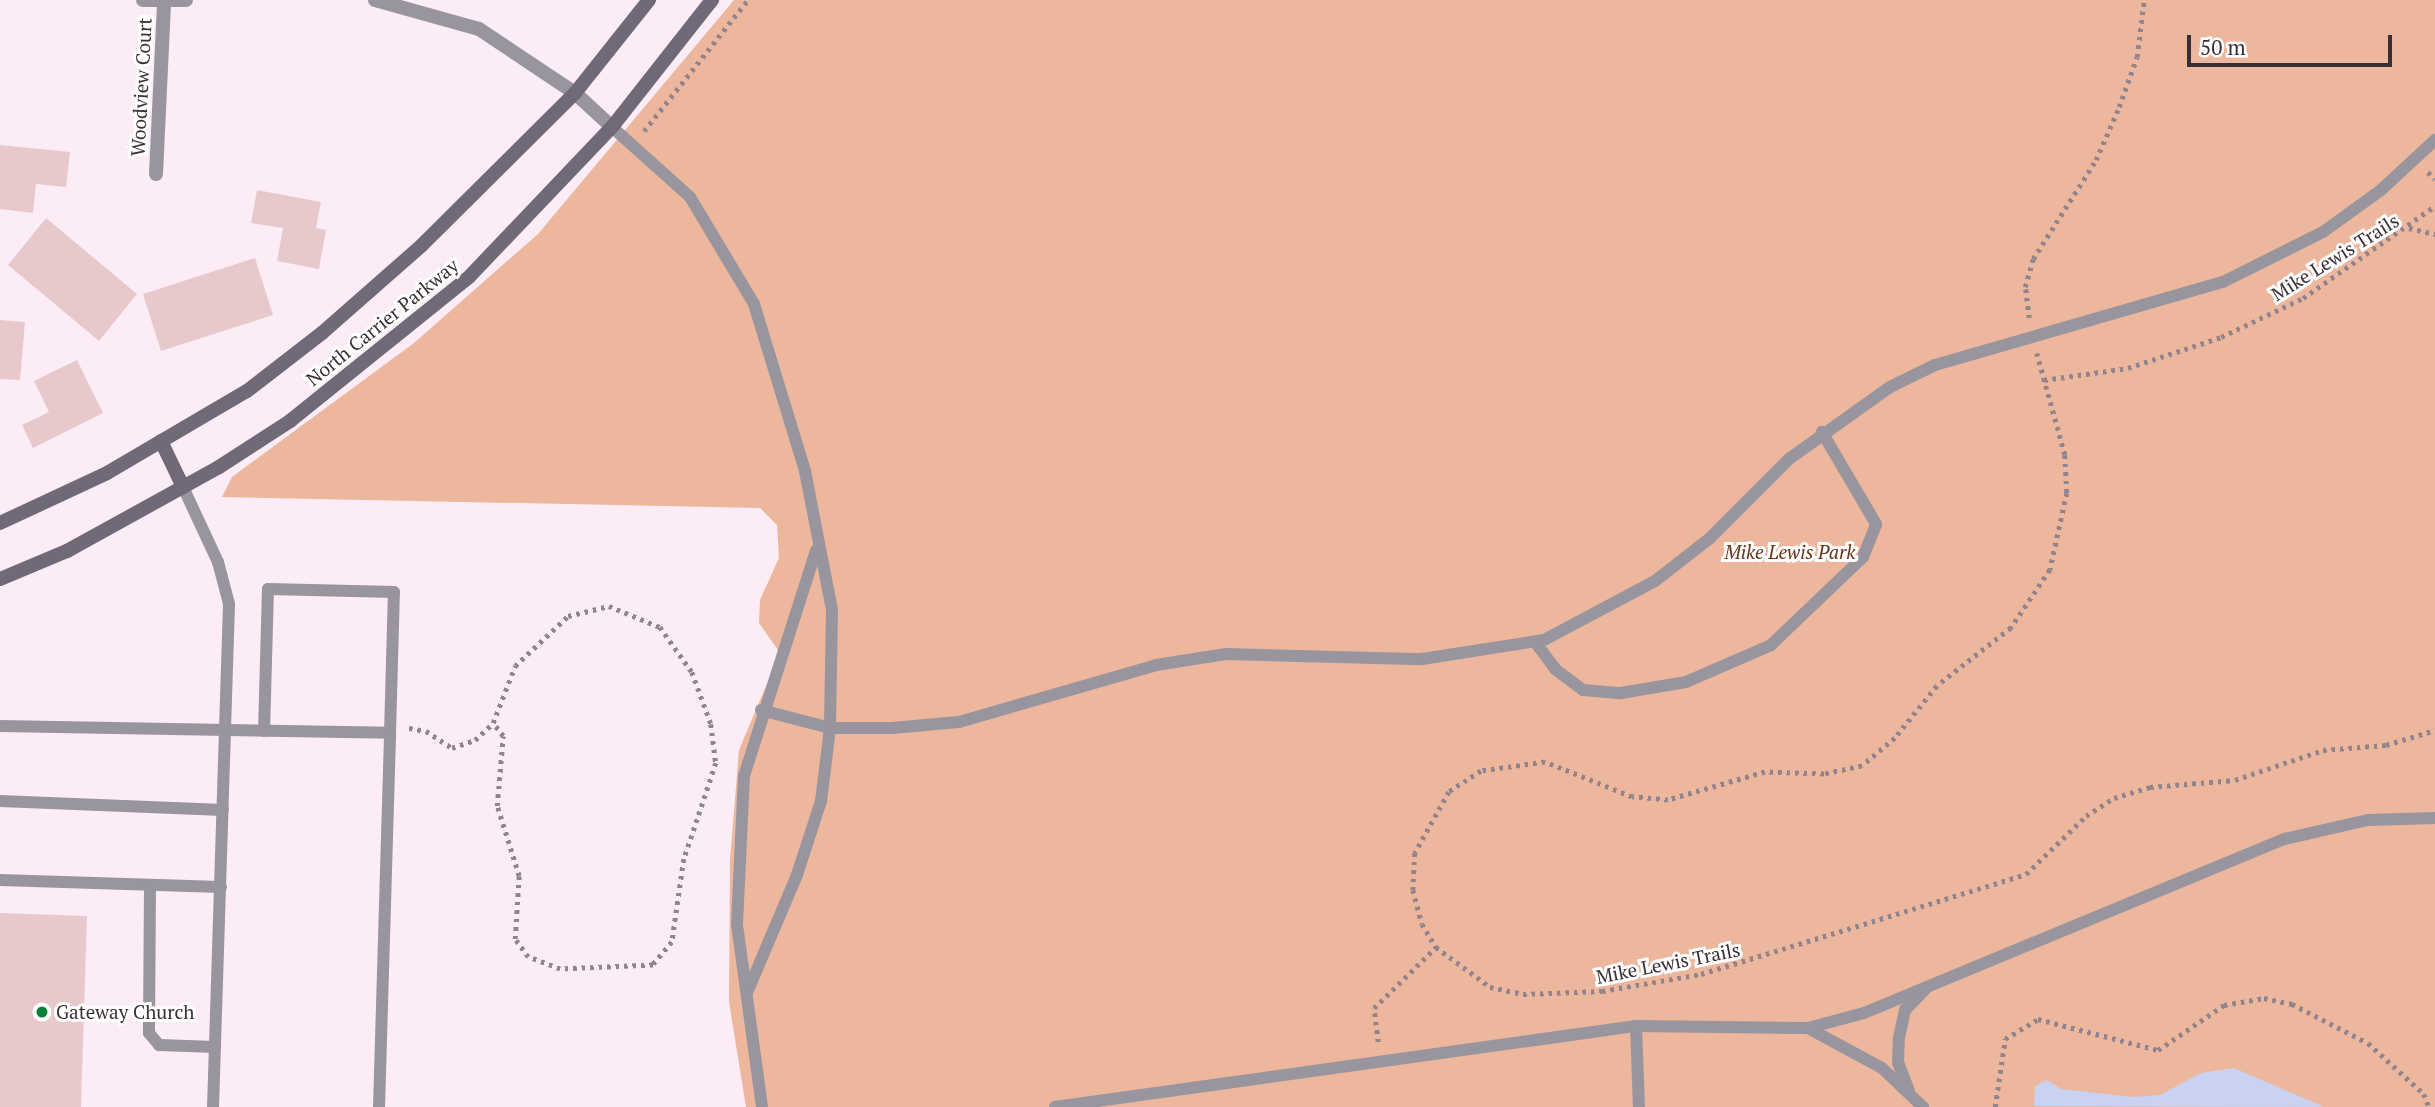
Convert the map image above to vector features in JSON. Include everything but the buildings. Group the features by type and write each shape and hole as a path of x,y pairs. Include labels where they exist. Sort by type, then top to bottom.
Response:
{"main road":[{"name":"North Carrier Parkway","path":"2,519 161,441 247,391 320,334 422,245 575,93 649,0"},
{"name":"North Carrier Parkway","path":"0,579 67,551 183,487 290,421 469,277 612,127 712,0"},
{"path":"161,441 183,487"}],"street":[{"path":"143,0 186,0"},
{"path":"374,0 479,29 575,93 612,127"},
{"name":"Woodview Court","path":"156,174 164,2"}],"lane":[{"path":"612,127 635,143 691,197 754,304 804,471 816,550 832,610 830,728 821,801 797,875 747,993"},
{"path":"761,710 830,728 960,722 1156,665 1226,654 1422,659 1535,642 1655,581 1710,538 1822,432 1890,387 1935,365 2158,304 2276,256 2381,190 2435,141"},
{"path":"1535,642 1556,669 1583,690 1621,693 1686,682 1771,645 1863,557 1876,524 1822,432"},
{"path":"183,487 218,562 229,604 213,1107"},
{"path":"762,1107 737,924 738,849 744,776 761,710 816,550"},
{"path":"264,731 268,589 394,592 379,1107"},
{"path":"0,726 264,731 391,729"},
{"path":"0,800 223,810"},
{"path":"1055,1107 1636,1026 1808,1028 1864,1013 2285,839 2368,820 2435,818"},
{"path":"0,880 221,887"},
{"path":"150,885 149,1033 159,1045 215,1047"},
{"path":"1910,1095 1898,1063 1899,1038 1905,1010 1930,984"},
{"path":"1636,1026 1639,1107"},
{"path":"1808,1028 1882,1068 1923,1107"}],"path":[{"path":"635,143 748,0"},
{"name":"Mike Lewis Trails","path":"2144,0 2137,57 2119,107 2096,160 2033,259 2025,287 2033,337 2065,455 2067,493 2050,569 2011,628 1937,686 1895,738 1862,766 1824,774 1765,772 1668,800 1632,797 1545,762 1482,771 1449,792 1415,853 1413,890 1422,923 1436,947 1490,987 1523,993 1602,991 1701,974 2026,874 2086,816 2114,798 2150,787 2235,780 2323,750 2386,745 2435,730"},
{"name":"Mike Lewis Trails","path":"2044,380 2128,368 2221,337 2303,298 2409,228 2435,206"},
{"path":"2409,228 2435,234"},
{"path":"391,729 426,731 452,748 475,740 493,723 514,666 568,617 593,607 635,613 679,647 711,724 716,763 684,859 672,942 653,965 560,969 528,957 515,939 519,876 497,806 503,736 493,723"},
{"path":"1380,1062 1374,1008 1436,947"},
{"path":"1995,1107 2005,1039 2038,1019 2158,1049 2224,1005 2264,998 2292,1004 2368,1043 2424,1094 2429,1107"}],"green space":[{"name":"Mike Lewis Park","path":"734,0 2435,0 2435,1107 746,1107 729,1002 730,860 739,750 780,653 759,623 760,600 779,558 777,525 760,508 222,497 232,477 414,343 538,234"}],"water":[{"path":"2234,1068 2324,1107 2034,1106 2035,1086 2047,1080 2061,1089 2132,1097 2160,1095 2201,1073"}],"place":[{"name":"Gateway Church","path":"42,1012"}]}
